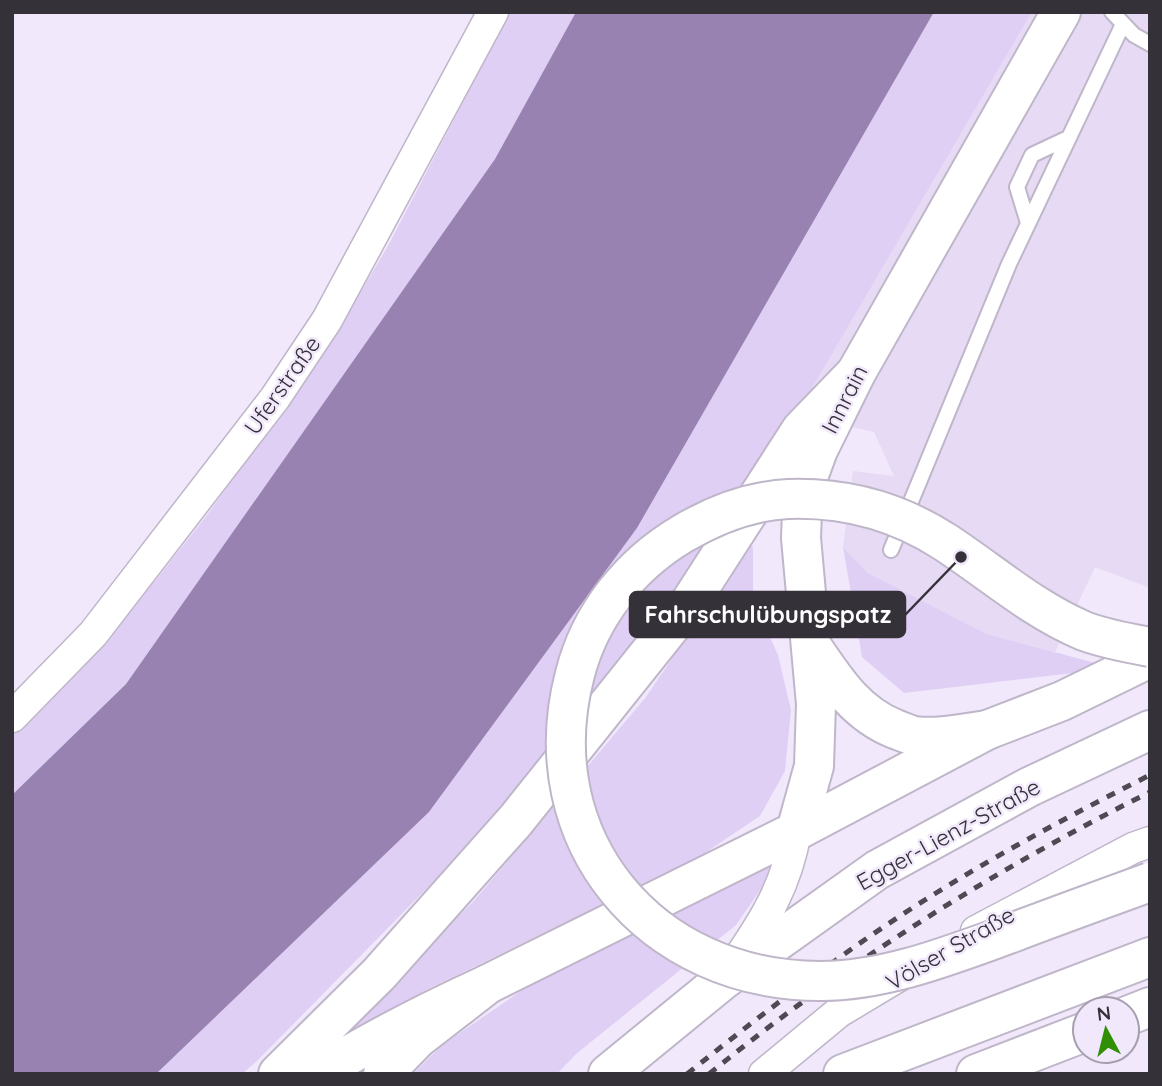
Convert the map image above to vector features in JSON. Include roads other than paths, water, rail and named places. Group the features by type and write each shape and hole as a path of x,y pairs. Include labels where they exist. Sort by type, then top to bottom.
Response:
{"main road":[{"name":"Innrain","path":"796,831 814,766 816,704 800,538 807,480 818,450 856,373 1061,12"},
{"path":"278,1074 379,974 516,820 691,601 801,430 856,373"},
{"path":"1150,647 1086,632 1054,616 1020,596 945,542 884,511 824,499 786,499 755,503 724,513 668,542 645,560 622,584 588,636 577,665 568,699 565,757 577,817 604,871 621,895 669,938 698,955 745,971 796,980 825,981 900,970 965,950 1150,882"},
{"path":"810,643 857,707 883,724 914,736 945,736 987,730"},
{"path":"318,1074 408,1021 796,831 987,730 1062,701 1150,658"},
{"name":"Egger-Lienz-Straße","path":"608,1074 723,980 877,870 1029,787 1150,730"},
{"path":"843,1074 1150,957"},
{"path":"383,1074 417,1039 488,984"},
{"path":"976,1074 1071,1037"}],"street":[{"name":"Uferstraße","path":"12,717 93,634 275,398 327,320 493,12"},
{"path":"723,980 763,924 791,863 796,831"},
{"name":"Völser Straße","path":"764,1074 839,1012 955,942 1133,848 1150,842"}],"lane":[{"path":"1112,12 1150,44"},
{"path":"891,550 1003,277 1066,139 1123,24"},
{"path":"1028,223 1017,187 1032,155 1066,139"}],"railway":[{"path":"687,1074 809,980 904,914 962,877 1068,817 1150,775"},
{"path":"709,1074 813,995 922,921 1034,853 1150,792"}],"place":[{"name":"Fahrschulübungspatz","path":"961,557"}]}
